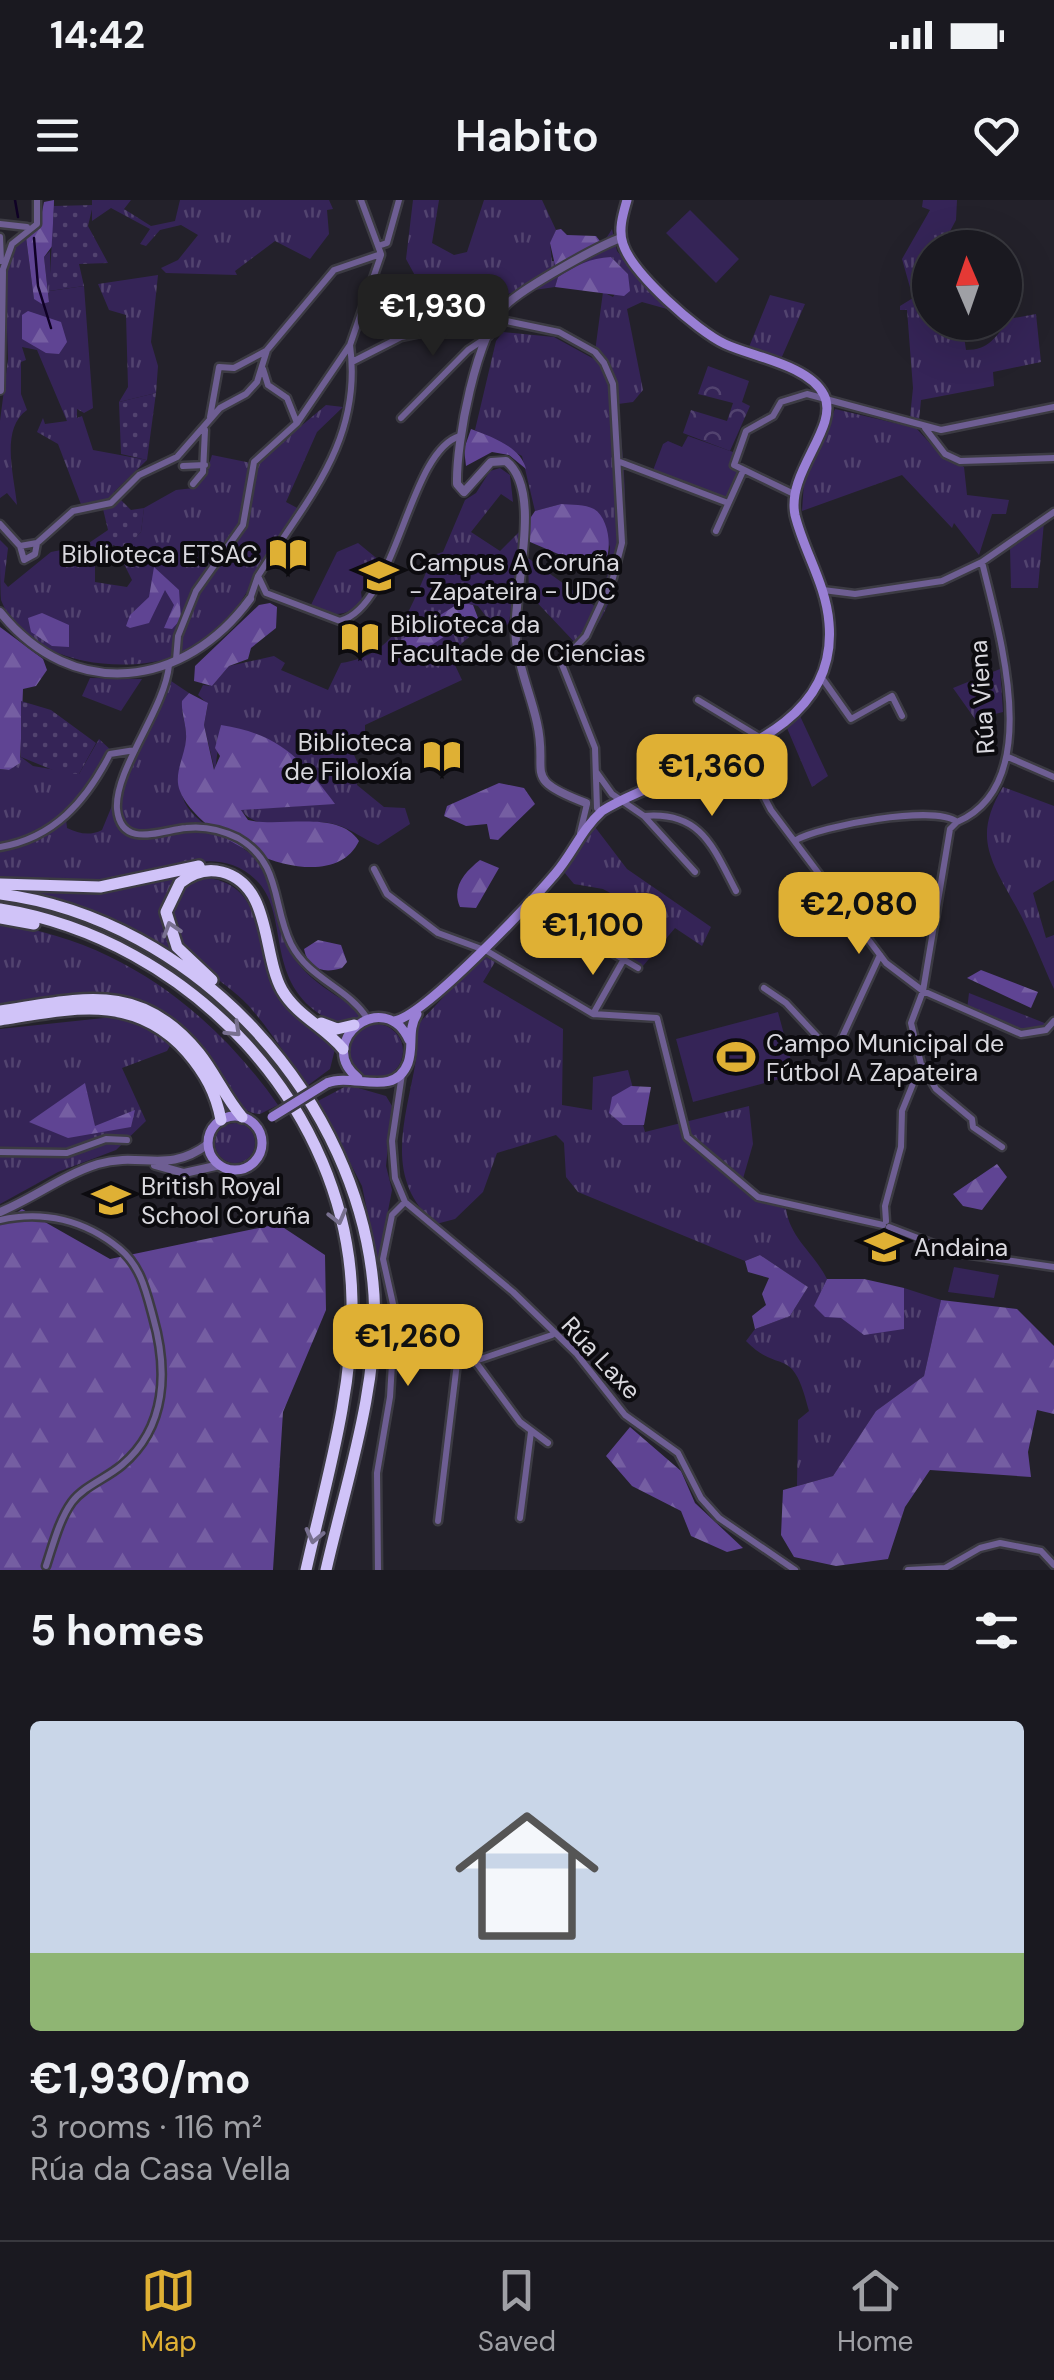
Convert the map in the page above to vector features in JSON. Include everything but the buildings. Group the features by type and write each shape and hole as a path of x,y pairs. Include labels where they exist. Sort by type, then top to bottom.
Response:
{"highway":[{"path":"0,884 100,887 193,867 230,869 250,882 261,899 274,956 289,992 328,1027 354,1025"},
{"path":"326,1570 366,1388 374,1295 366,1232 346,1174 312,1108 248,1013 170,937 167,902 188,876 220,871 247,886 257,902 283,991 343,1054"},
{"path":"0,894 71,911 154,948 226,1001 276,1055"},
{"path":"0,913 14,911 125,949 208,1005 247,1042 300,1119 317,1152 345,1245 352,1327 346,1394 306,1570"},
{"path":"0,913 58,924"},
{"path":"0,1011 98,998 140,1005 165,1018 190,1042 248,1119"},
{"path":"0,1020 91,1007 120,1009 144,1018 167,1032 196,1062 217,1098 221,1120"}],"main road":[{"path":"327,1082 354,1025 367,1018 394,1022 418,1012 558,872 590,822 623,800 762,738 801,708 822,678 830,639 823,590 798,529 794,494 802,467 825,422 826,400 819,386 804,376 698,328 635,264 622,238 628,200"},
{"path":"272,1117 262,1137 260,1156 249,1166 234,1170 220,1165 208,1144 212,1130 221,1120 272,1117 327,1082 347,1077 382,1084 402,1072 410,1058 418,1012"},
{"path":"394,1022 410,1042"},
{"path":"343,1054 361,1080"},
{"path":"248,1119 262,1137"}],"street":[{"path":"2,272 12,244 34,227 37,200"},
{"path":"361,200 380,250 350,346 297,423 254,462 243,525 196,591 178,636 173,664 118,802 126,829 148,837 204,828 239,839 270,872 285,930 304,965 359,1006 367,1018"},
{"path":"20,546 36,543 73,511 111,503 139,475 176,457 206,427 219,367 234,368 267,350 334,270 380,250 387,243 398,200"},
{"path":"0,224 34,227"},
{"path":"0,238 0,390"},
{"path":"597,808 550,788 538,767 538,727 516,641 525,523 514,470 506,461 490,462 470,490 459,490 460,436 498,318 514,299 622,238"},
{"path":"352,362 401,337 498,318 559,332 595,352 613,384 623,530 617,567 586,636 561,662 595,748 597,808 590,822"},
{"path":"401,418 468,350 490,335"},
{"path":"0,612 34,645 82,668 128,673 173,664 214,641 250,599 260,573 285,532 304,514 353,405 350,346"},
{"path":"210,418 258,382 267,350"},
{"path":"263,363 268,385 287,398 297,423"},
{"path":"794,494 734,465 746,430 772,416 780,402 807,394 941,430 1054,407"},
{"path":"924,426 945,454 960,460 1054,458"},
{"path":"193,484 205,465 206,427"},
{"path":"260,573 266,593 275,598 340,622 356,615 376,582 429,469 444,444 460,436"},
{"path":"620,462 728,503"},
{"path":"183,466 205,465"},
{"path":"716,530 744,471"},
{"path":"823,590 856,594 930,584 982,562 1054,512"},
{"path":"0,524 20,546 24,560 35,554 36,543"},
{"name":"Rúa Viena","path":"957,822 972,817 989,799 1006,770 1008,756 1004,663 982,562"},
{"path":"260,573 275,598"},
{"path":"250,599 266,593"},
{"path":"822,678 852,719 892,696 902,716"},
{"path":"698,700 762,738"},
{"path":"740,749 771,810 880,955 923,990 1021,1034 1046,1030 1054,1021"},
{"path":"0,847 40,837 54,828 90,790 110,754 136,750"},
{"path":"1008,756 1054,777"},
{"path":"597,772 607,789 644,816 695,872"},
{"path":"580,835 586,803"},
{"path":"644,816 674,814 686,820 710,843 736,891"},
{"path":"796,840 909,815 950,817 957,822 950,830 937,888 923,990 910,1022 922,1064 936,1089 972,1119 972,1127 1002,1147"},
{"path":"374,869 378,884 438,934 482,949 594,1014 657,1018 687,1137 758,1197 886,1224 957,1253 1054,1267"},
{"path":"610,952 638,968"},
{"path":"764,988 786,1003 827,1047 839,1044 880,955"},
{"path":"594,1014 624,959"},
{"path":"886,1224 885,1206 901,1147 902,1111 922,1064"},
{"path":"378,1570 377,1473 390,1397 394,1313 383,1259 392,1215 405,1202 392,1159 402,1072"},
{"path":"382,1084 398,1100"},
{"path":"0,1152 67,1153 106,1139 128,1140"},
{"path":"0,1212 94,1165 123,1160 182,1160 208,1144"},
{"path":"146,1162 184,1172 220,1165"},
{"name":"Rúa Laxe","path":"405,1202 513,1292 552,1334 576,1353 625,1415 678,1453 709,1508 795,1570"},
{"path":"0,1220 34,1212 90,1228 127,1256 144,1282 163,1368 160,1405 144,1439 119,1468 71,1504 46,1566"},
{"path":"458,1361 474,1362 552,1334"},
{"path":"438,1521 460,1338"},
{"path":"474,1362 531,1431 548,1444"},
{"path":"520,1518 531,1431"},
{"path":"908,1570 945,1568 980,1548 1000,1543 1040,1551 1054,1564"}],"green space":[{"path":"54,200 53,245 44,257 49,302 42,304 34,299 26,237 39,227 44,202"},
{"path":"92,200 131,200 124,209 151,226 175,221 180,200 329,200 333,209 327,210 329,234 310,259 275,241 235,271 237,275 166,273 161,268 178,260 198,235 181,225 160,230 146,246 140,244 150,229 111,208 92,221"},
{"path":"413,200 439,200 432,243 454,255 467,252 484,200 542,200 556,230 550,244 552,261 588,256 612,229 617,251 667,309 642,302 627,309 643,390 633,402 618,404 625,500 621,563 613,593 580,648 529,594 528,558 596,607 610,568 598,563 609,558 610,547 594,510 561,504 535,511 522,456 475,430 496,341 503,332 554,337 594,359 603,292 613,297 628,274 611,257 558,277 555,287 499,295 418,281 406,259"},
{"path":"923,200 957,200 956,220 951,230 919,230 930,210 922,207"},
{"path":"93,205 88,226 108,263 79,264 84,286 49,291 54,206"},
{"path":"690,210 739,259 716,283 666,233"},
{"path":"556,230 567,235 596,236 603,245 587,258 555,265 550,243"},
{"path":"21,235 29,235 26,238 34,299 49,301 44,257 50,251 50,291 84,286 93,408 84,413 77,409 77,418 82,416 93,450 147,460 114,492 119,498 103,509 99,504 82,507 58,444 37,432 43,418 45,424 67,421 37,350 22,347 26,360 21,362 21,394 27,410 19,418 11,440 17,505 7,493 0,498 0,421 8,359 5,267"},
{"path":"912,242 912,294 902,259"},
{"path":"611,257 628,274 630,291 624,296 555,287 558,277 570,269"},
{"path":"158,275 151,342 158,366 156,393 119,402 128,387 126,315 109,310 98,284"},
{"path":"770,295 805,304 781,359 749,347"},
{"path":"912,299 912,340 965,340 966,350 981,348 992,340 1022,340 1022,317 1036,314 1041,362 993,372 994,386 921,400 919,421 910,417 913,388 907,310 900,310"},
{"path":"28,311 61,322 67,342 59,354 46,353 22,339 22,315"},
{"path":"708,366 749,381 742,402 750,406 730,451 683,433 691,410 727,421 733,403 698,394"},
{"path":"156,393 147,460 121,454 119,402"},
{"path":"326,405 343,407 317,432 286,502 301,510 276,542 235,611 209,639 186,653 158,661 127,665 95,663 37,643 15,624 1,600 0,540 8,548 4,582 8,587 51,552 86,545 95,554 95,582 127,587 132,580 119,554 141,532 144,508 176,490 194,488 207,471 212,455 256,464"},
{"path":"835,409 916,428 939,453 964,467 967,495 1009,500 1006,514 992,514 979,555 954,523 952,528 902,475 802,511 804,482"},
{"path":"471,429 512,449 526,469 509,455 492,452 466,466 464,449"},
{"path":"688,436 736,453 732,466 740,471 727,499 652,473 663,444 668,441 682,447"},
{"path":"500,468 510,475 513,502 501,494 471,532 500,551 520,531 509,624 495,628 478,606 461,602 448,634 469,637 459,646 465,657 454,663 462,680 365,725 365,737 350,746 359,766 357,785 384,807 405,808 410,824 378,845 325,822 273,824 250,818 240,809 299,806 221,725 215,771 204,725 208,704 198,695 203,685 212,686 229,666 274,656 285,663 281,670 328,690 341,663 376,650 400,627 431,561 436,560 430,556 443,552 465,500 476,493 490,471"},
{"path":"119,498 131,510 144,508 141,532 121,553 114,545 95,554 86,545 108,530 103,509"},
{"path":"561,504 586,506 599,513 608,535 604,563 563,556 530,542 529,520 535,511"},
{"path":"1044,522 1038,588 1011,588 1010,547"},
{"path":"358,543 380,561 361,592 362,600 338,614 310,607 337,552"},
{"path":"154,567 179,590 181,619 172,629 164,628 174,605 165,590 149,623 130,628 126,626 130,615 149,597"},
{"path":"461,602 473,605 478,618 469,637 448,634 420,653 399,641"},
{"path":"270,603 277,607 276,628 251,648 248,659 229,666 212,686 194,681 195,666 259,605"},
{"path":"42,613 69,625 69,647 52,646 31,632 28,618"},
{"path":"0,627 43,659 47,670 36,686 23,689 20,763 9,770 0,769"},
{"path":"1000,669 1003,712 975,719 953,688"},
{"path":"165,677 189,693 182,709 186,737 180,783 185,803 202,822 250,853 265,870 288,948 313,979 358,1009 360,1016 349,1023 326,1018 299,995 283,961 266,893 240,868 206,861 116,880 0,878 0,769 9,770 21,757 33,766 79,774 99,739 115,754 89,795 66,819 67,828 76,832 102,830"},
{"path":"90,678 142,679 121,711 82,696"},
{"path":"189,693 208,703 204,725 214,770 220,756 215,748 221,725 241,729 287,751 335,804 241,810 248,820 337,825 359,841 343,859 321,867 294,866 265,858 211,828 192,810 180,791 178,778 186,739 182,701"},
{"path":"21,701 51,710 96,743 79,774 60,773 21,757"},
{"path":"800,716 828,776 812,787 787,728"},
{"path":"499,783 524,788 535,804 498,840 490,839 487,824 466,826 444,816 447,806"},
{"path":"1003,787 1054,806 1054,880 1033,893 1046,938 1054,935 1054,989 988,847 989,820"},
{"path":"595,827 627,869 711,927 702,946 675,928 643,966 611,947 636,907 603,889 574,884 564,872"},
{"path":"480,860 499,868 476,908 460,907 458,887"},
{"path":"186,872 169,892 163,913 167,935 180,957 97,912 22,889 122,889"},
{"path":"208,878 241,894 250,907 271,978 280,994 335,1049 330,1069 307,1086 248,1005 197,962 177,937 173,922 176,899 187,887"},
{"path":"0,924 84,945 158,985 223,1039 278,1105 260,1114 239,1105 190,1035 163,1013 140,1001 116,994 83,993 0,1006"},
{"path":"318,940 341,945 347,962 342,968 323,970 309,961 304,949"},
{"path":"483,955 495,962 483,982 563,1029 562,1105 592,1110 593,1077 628,1070 645,1132 749,1106 753,1144 742,1182 766,1203 786,1209 792,1229 822,1270 827,1279 814,1307 841,1318 904,1329 904,1288 941,1300 924,1376 876,1411 833,1476 797,1486 798,1420 809,1411 803,1390 791,1368 758,1352 746,1341 755,1329 790,1316 808,1287 760,1255 745,1261 578,1192 566,1177 564,1143 556,1135 497,1153 483,1192 455,1219 436,1224 419,1206 403,1168 402,1147 418,1027"},
{"path":"981,970 1038,992 1031,1008 967,978"},
{"path":"969,993 1047,1024 1022,1031 967,1010"},
{"name":"Campo Municipal de Fútbol A Zapateira","path":"778,1012 795,1075 693,1102 676,1039"},
{"path":"113,1017 150,1027 171,1044 167,1051 122,1068 146,1121 116,1150 58,1172 0,1204 0,1029"},
{"path":"376,1024 395,1032 403,1051 395,1070 376,1078 357,1070 349,1051 357,1032"},
{"path":"85,1083 95,1126 135,1110 131,1127 68,1138 29,1122"},
{"path":"348,1085 386,1096 392,1106 386,1166 392,1190 378,1263 362,1186 318,1101"},
{"path":"631,1086 651,1087 644,1125 623,1125 609,1113 612,1097"},
{"path":"235,1123 249,1129 255,1143 249,1157 235,1163 221,1157 215,1143 221,1129"},
{"path":"997,1164 1007,1177 982,1210 963,1206 953,1194"},
{"path":"22,1209 110,1259 278,1224 325,1255 326,1310 283,1412 273,1570 0,1570 0,1225"},
{"path":"760,1255 808,1287 790,1316 755,1329 752,1316 766,1305 762,1294 769,1278 748,1272 745,1261"},
{"path":"954,1267 999,1275 994,1298 948,1292"},
{"path":"827,1279 864,1279 904,1288 904,1329 864,1335 841,1318 825,1317 814,1306"},
{"path":"941,1300 1017,1309 1054,1346 1054,1414 1037,1410 1028,1452 1031,1477 930,1470 905,1507 888,1559 836,1566 794,1557 781,1535 783,1490 833,1476 876,1411 924,1376"},
{"path":"630,1427 681,1471 695,1503 743,1548 727,1552 691,1536 681,1511 632,1486 606,1456"}],"waterway":[{"path":"15,200 18,217"},
{"path":"34,238 38,286 51,328"}],"place":[{"name":"Biblioteca ETSAC","path":"288,554"},
{"name":"Campus A Coruña - Zapateira - UDC","path":"379,576"},
{"name":"Biblioteca da Facultade de Ciencias","path":"360,638"},
{"name":"Biblioteca de Filoloxía","path":"442,756"},
{"name":"Campo Municipal de Fútbol A Zapateira","path":"736,1057"},
{"name":"British Royal School Coruña","path":"111,1200"},
{"name":"Andaina","path":"884,1247"}]}
